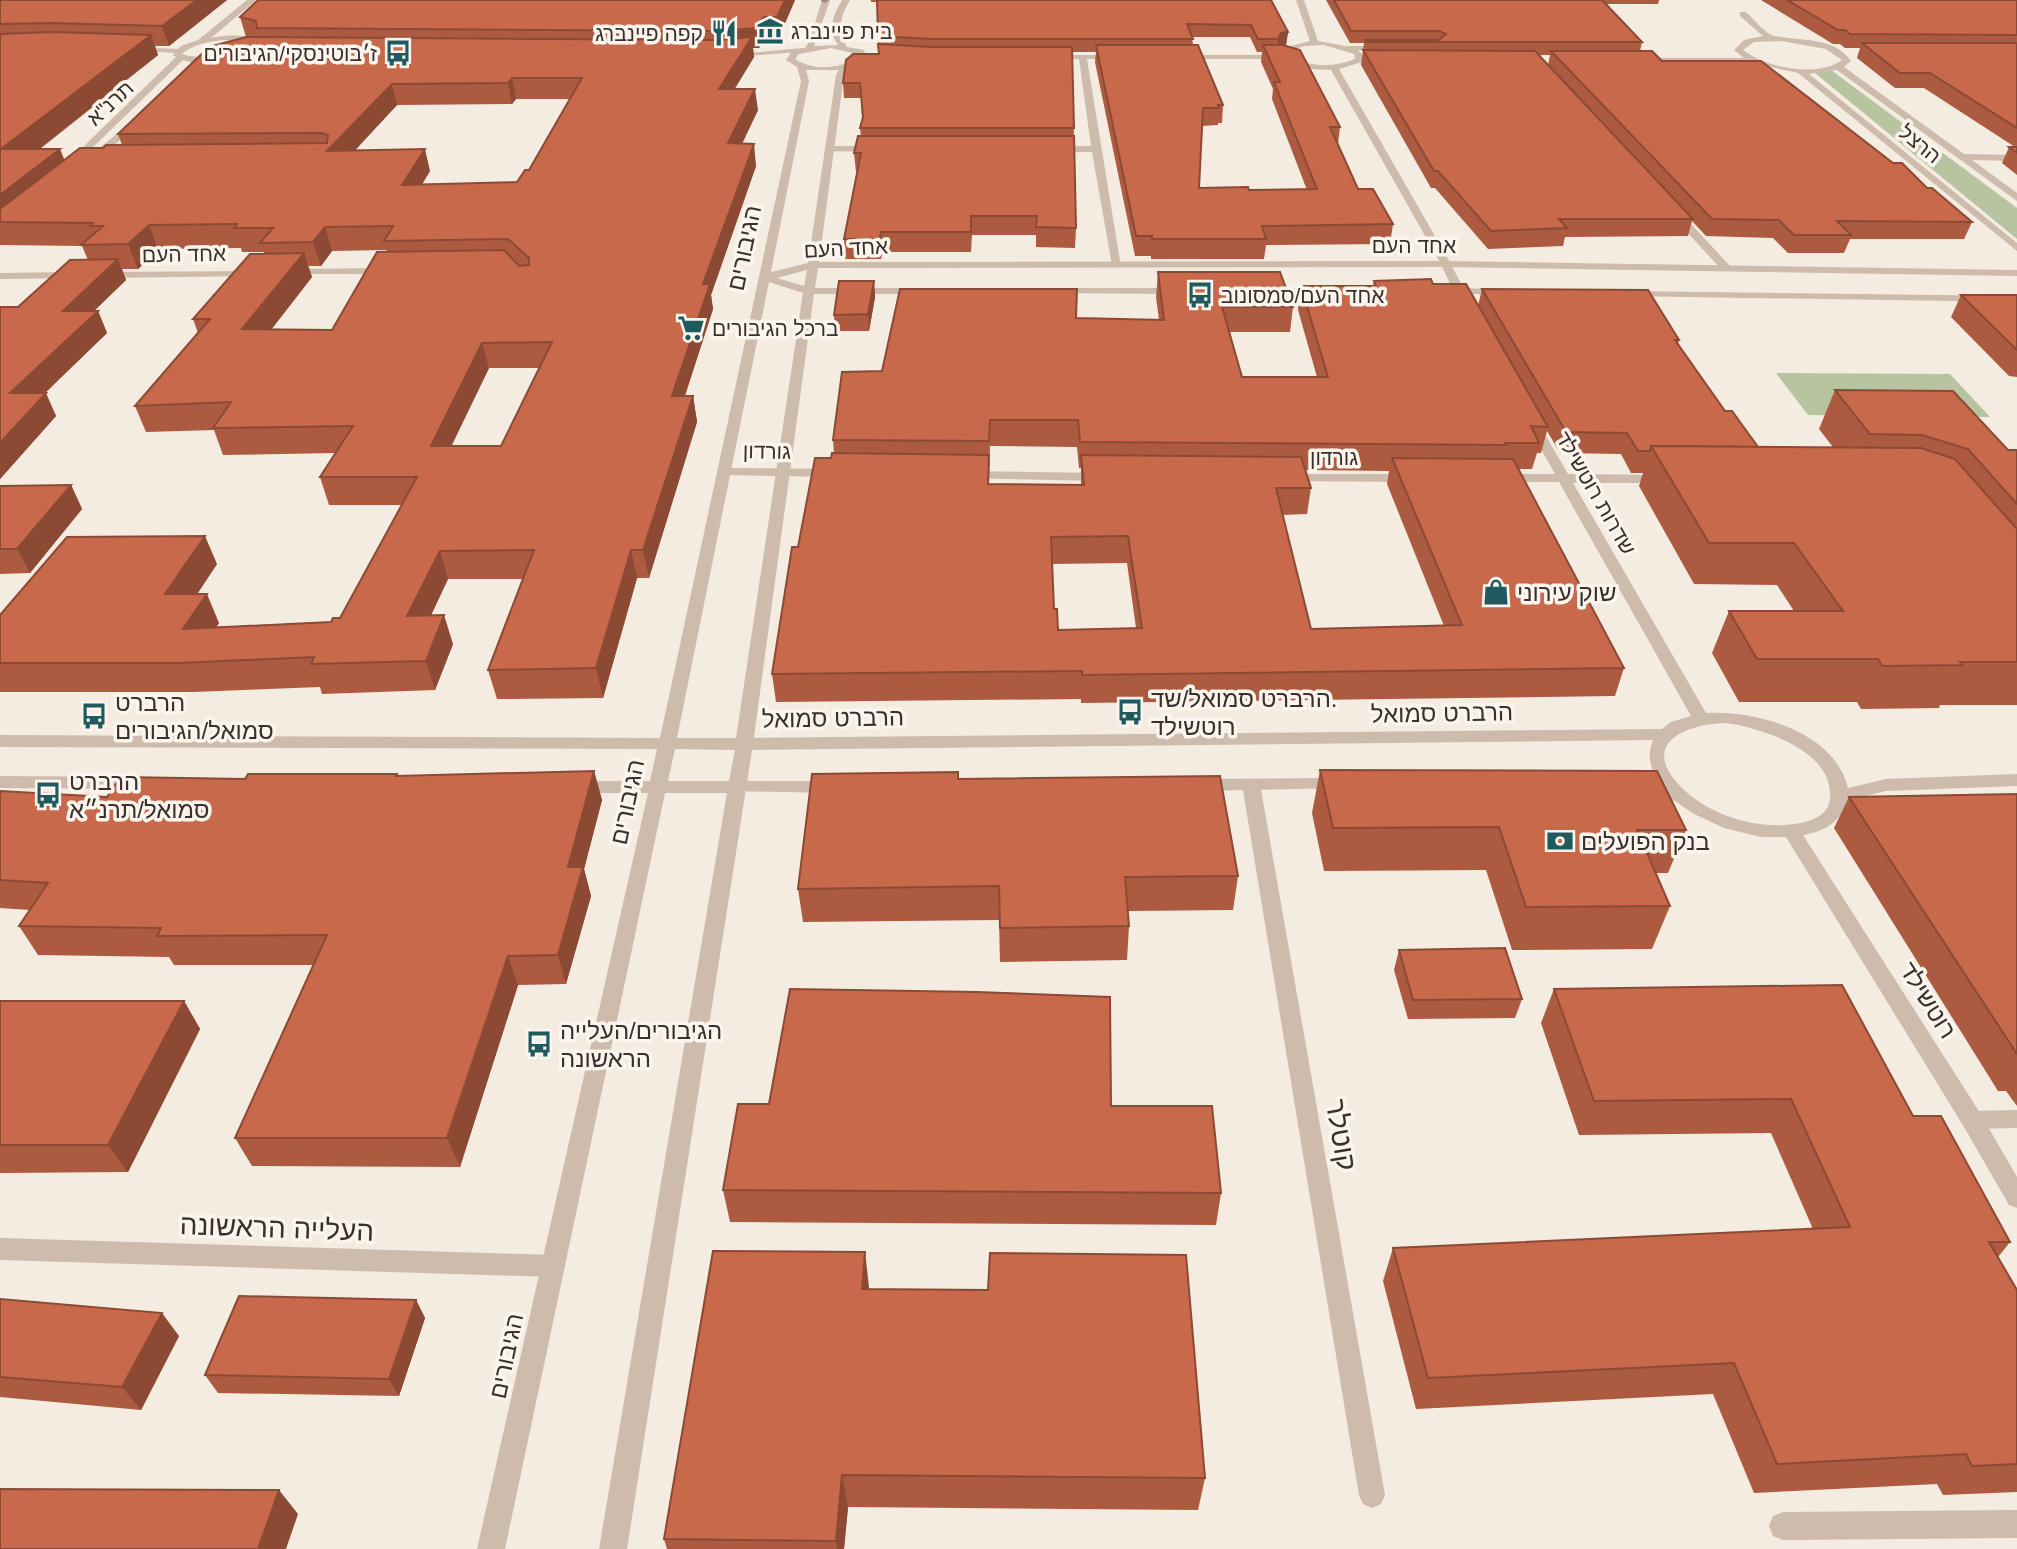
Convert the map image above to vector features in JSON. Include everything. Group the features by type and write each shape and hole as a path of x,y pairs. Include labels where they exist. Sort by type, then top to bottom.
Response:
{"street":[{"path":"180,55 201,42 252,0"},
{"path":"798,65 790,60 791,55 805,49 816,38 825,0"},
{"path":"843,46 835,36 846,0"},
{"path":"1300,0 1315,43"},
{"path":"1743,14 1771,39"},
{"path":"235,39 245,29"},
{"path":"201,42 235,39 258,45 252,52 265,52"},
{"path":"1738,50 1746,42 1771,39 1819,45 1843,60"},
{"path":"1284,57 1283,51 1292,46 1315,43 1390,48"},
{"path":"613,1549 744,744 840,75 851,65 862,60 865,53 843,46 720,55 817,69 851,65 878,59"},
{"path":"1348,47 1357,52 1359,60"},
{"path":"126,49 213,61 224,60"},
{"path":"1724,50 1738,50 1753,61"},
{"name":"תרנ\"א","path":"78,170 83,159 180,55"},
{"path":"1042,57 1137,57"},
{"path":"1083,57 1096,149 1118,265"},
{"path":"1163,57 1284,57 1304,65 1334,67 1359,60 1372,60"},
{"path":"1630,60 1753,61 1798,70 1858,57"},
{"name":"הרצל","path":"1843,60 2017,198"},
{"path":"202,70 213,61"},
{"name":"הגיבורים","path":"491,1549 667,745 805,81 798,65"},
{"path":"1334,67 1446,264 1471,315"},
{"name":"הרצל","path":"1798,70 2017,248"},
{"name":"תרנ\"א","path":"83,159 140,120"},
{"path":"829,149 896,149"},
{"path":"1042,149 1096,149"},
{"path":"1963,157 2017,158"},
{"path":"83,159 101,162"},
{"path":"1995,181 2017,181"},
{"path":"1671,208 1726,268"},
{"name":"אחד העם","path":"764,277 813,265 1446,264 2017,273"},
{"path":"370,282 378,271"},
{"path":"280,272 405,271"},
{"name":"אחד העם","path":"0,276 266,272"},
{"name":"אחד העם","path":"764,277 809,291 933,291"},
{"path":"1044,291 1195,291"},
{"path":"1251,291 1333,291"},
{"name":"אחד העם","path":"1430,291 1514,292"},
{"path":"1611,293 2017,299"},
{"name":"שדרות רוטשילד","path":"1524,408 1701,719"},
{"name":"גורדון","path":"724,472 851,473"},
{"path":"947,475 1111,477"},
{"name":"גורדון","path":"1276,478 1427,478"},
{"path":"1482,478 1685,479"},
{"path":"1726,718 1754,722 1805,744 1825,761 1837,779 1840,796 1834,813 1817,825 1792,832 1763,831 1732,825 1703,813 1680,796 1665,780 1658,763 1658,748 1665,734 1681,724 1701,719 1726,718"},
{"name":"הרברט סמואל","path":"0,741 667,745 1665,734"},
{"path":"1840,796 1886,785 2017,780"},
{"path":"0,782 154,783"},
{"path":"1182,785 1362,784"},
{"name":"קוטלר","path":"1251,785 1372,1495"},
{"path":"559,786 848,786"},
{"path":"1630,786 1680,796"},
{"name":"רוטשילד","path":"1792,832 1972,1120 2017,1198"},
{"path":"1972,1120 2017,1119"},
{"name":"העלייה הראשונה","path":"0,1249 553,1266"},
{"path":"1783,1526 2017,1524"}],"green space":[{"path":"1831,70 2017,208 2017,239 1815,73"},
{"path":"1776,373 1950,374 1990,417 1808,415"}],"building":[{"path":"0,0 197,0 162,26 0,24"},
{"path":"258,0 785,0 777,17 764,17 757,28 718,31 257,28 256,21 240,17"},
{"path":"877,0 1271,0 1288,32 1281,33 1278,39 1258,39 1251,25 1187,24 1193,39 932,39 878,36"},
{"path":"1334,0 1602,0 1642,42 1367,42 1365,40 1439,40 1446,34 1439,31 1351,31"},
{"path":"1787,0 2017,0 2017,35 1850,34 1845,30 1838,30"},
{"path":"52,32 151,35 1,149 60,149 0,195 0,34"},
{"path":"246,37 718,40 752,37 719,89 755,89 728,143 754,144 703,284 710,284 672,396 693,396 643,550 631,550 596,668 488,670 534,550 440,551 407,616 444,615 426,661 311,664 314,657 179,663 0,663 0,615 67,537 205,536 165,594 207,594 183,629 331,622 333,618 340,618 417,477 320,477 353,426 213,428 231,402 135,406 210,319 193,319 250,254 304,253 242,329 332,330 377,252 504,250 519,266 529,265 529,258 508,239 384,241 393,226 325,227 313,242 260,243 273,228 234,228 237,224 149,225 128,244 81,245 103,226 90,226 93,223 0,222 0,209 80,148 103,148 106,145 327,143 328,135 322,133 118,134 209,47","holes":["512,78 582,78 529,170 525,170 517,182 402,185 425,149 327,151 392,84 508,83","552,342 501,446 431,446 482,343"]},
{"path":"1862,43 2017,43 2017,128 1930,73 1900,73"},
{"path":"878,44 931,47 1072,47 1074,128 860,128 863,117 860,83 843,83 846,60 853,54 879,54"},
{"path":"1096,45 1198,45 1223,105 1218,105 1219,108 1203,108 1199,188 1248,187 1249,190 1317,189 1274,82 1280,82 1263,45 1283,45 1300,50 1340,127 1330,127 1358,189 1373,189 1393,224 1262,226 1266,239 1152,239 1152,236 1136,236"},
{"path":"1363,50 1535,51 1693,219 1559,219 1567,228 1491,231 1438,171 1434,171"},
{"path":"1551,51 1652,51 1662,61 1761,61 1893,163 1902,163 1927,188 1932,188 1972,222 1837,221 1851,235 1794,235 1779,220 1712,219"},
{"path":"858,136 1074,136 1076,228 1036,227 1037,216 971,216 971,232 881,232 880,239 844,239 861,153 854,153"},
{"path":"118,259 63,311 98,311 10,393 46,393 0,443 0,307 18,307 70,260"},
{"path":"1158,272 1280,272 1293,307 1222,307 1242,377 1328,377 1301,286 1376,286 1374,281 1431,279 1433,284 1466,284 1548,427 1531,426 1539,443 1505,443 1506,445 1080,442 1078,420 990,420 989,441 833,440 842,372 882,371 900,289 1077,289 1076,318 1164,320"},
{"path":"839,281 874,281 868,314 834,315"},
{"path":"1482,289 1648,290 1679,340 1675,340 1725,411 1732,411 1758,447 1651,446 1650,451 1638,451 1627,433 1566,432"},
{"path":"1961,295 2017,295 2017,350"},
{"path":"1835,390 1953,391 2008,450 2017,450 2017,504 1968,449 1922,435 1870,434"},
{"path":"1651,446 1921,448 1955,459 2017,529 2017,662 1882,666 1878,659 1757,659 1729,611 1843,611 1794,543 1709,543"},
{"path":"832,453 989,455 988,484 1084,485 1081,455 1301,457 1311,488 1276,488 1311,629 1462,625 1392,458 1513,459 1624,668 1082,675 1082,671 772,674 792,547 798,547 815,458 831,458","holes":["1128,536 1142,628 1058,630 1057,609 1054,609 1051,537"]},
{"path":"71,485 17,549 0,549 0,486"},
{"path":"1320,770 1657,771 1686,830 1637,830 1670,906 1526,907 1499,827 1333,828"},
{"path":"594,771 568,867 583,867 558,955 508,956 447,1138 235,1138 327,935 157,936 161,928 19,926 48,883 0,880 0,791 107,797 121,777 245,779 248,774 397,774 396,776"},
{"path":"958,772 958,779 1220,776 1238,876 1125,877 1129,926 1000,928 999,886 798,889 812,774"},
{"path":"2017,794 2017,1054 1849,797"},
{"path":"1505,948 1522,999 1413,1000 1399,950"},
{"path":"1842,985 1913,1116 1941,1116 2010,1242 1989,1242 2017,1290 2017,1464 1972,1466 1966,1454 1777,1464 1734,1363 1428,1378 1393,1248 1850,1227 1791,1099 1594,1101 1554,989"},
{"path":"790,989 1110,997 1111,1106 1212,1106 1221,1193 723,1190 738,1104 769,1104"},
{"path":"0,1001 184,1001 108,1145 0,1145"},
{"path":"713,1251 865,1252 862,1289 988,1290 990,1253 1186,1255 1205,1478 842,1475 836,1541 664,1539"},
{"path":"239,1296 416,1300 389,1379 205,1375"},
{"path":"0,1299 162,1313 122,1387 0,1377"},
{"path":"0,1489 279,1490 258,1549 0,1549"}],"place":[{"name":"בית פיינברג","path":"770,31"},
{"name":"קפה פיינברג","path":"724,33"},
{"name":"ז׳בוטינסקי/הגיבורים","path":"398,53"},
{"name":"אחד העם/סמסונוב","path":"1200,295"},
{"name":"ברכל הגיבורים","path":"691,328"},
{"name":"שוק עירוני","path":"1496,592"},
{"name":"הרברט סמואל/שד. רוטשילד","path":"1130,712"},
{"name":"הרברט סמואל/הגיבורים","path":"94,716"},
{"name":"הרברט סמואל/תרנ״א","path":"48,795"},
{"name":"בנק הפועלים","path":"1560,841"},
{"name":"הגיבורים/העלייה הראשונה","path":"539,1044"}]}
